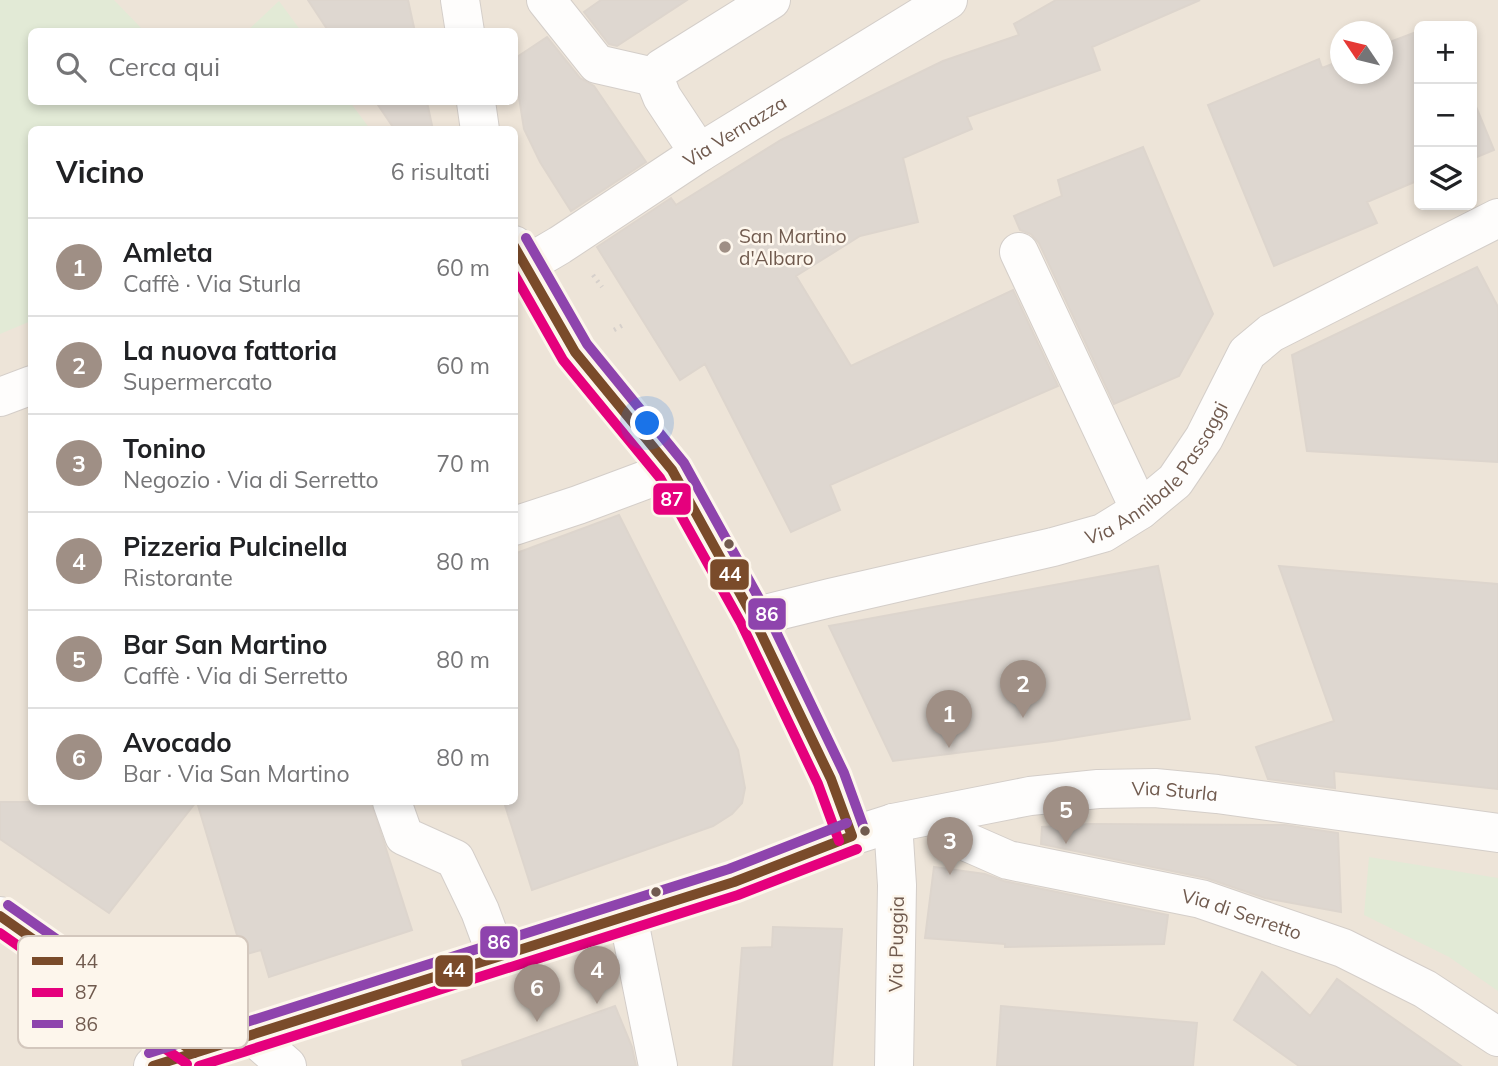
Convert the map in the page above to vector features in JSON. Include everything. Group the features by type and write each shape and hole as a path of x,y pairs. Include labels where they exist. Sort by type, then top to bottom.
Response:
{"street":[{"path":"460,0 464,28"},
{"path":"546,0 597,64 654,77"},
{"path":"654,77 662,68 771,0"},
{"name":"Via Vernazza","path":"520,255 560,245 699,153 948,0"},
{"path":"654,77 662,97 699,153"},
{"path":"476,105 479,126"},
{"name":"Via Annibale Passaggi","path":"753,617 1103,533 1140,510 1175,481 1204,438 1247,353 1271,333 1498,218"},
{"path":"1019,252 1140,510"},
{"path":"520,255 575,352 672,470 753,617 831,779 852,836"},
{"path":"0,397 28,386"},
{"path":"518,525 672,470"},
{"name":"Via Sturla","path":"248,1036 734,881 893,823 1062,791 1155,788 1217,793 1498,833"},
{"path":"393,805 404,836 455,859 480,911 497,957"},
{"name":"Via Puggia","path":"893,823 897,885 894,1066"},
{"name":"Via di Serretto","path":"967,842 1009,860 1201,899 1343,948 1425,989 1498,1037"},
{"path":"0,916 28,936"},
{"path":"628,916 658,1066"},
{"path":"252,1035 287,1066"},
{"path":"188,1048 195,1053"},
{"name":"Via Sturla","path":"153,1066 211,1048"}],"path":[{"path":"592,274 602,288"}],"shaded area":[{"path":"0,0 1498,0 1498,1066 0,1066"}],"green space":[{"path":"0,0 114,0 141,28 28,28 28,105 352,105 368,126 28,126 28,322 0,334"},
{"path":"279,1 299,28 250,28"},
{"path":"1369,857 1498,878 1498,991 1449,957 1364,915"}],"building":[{"path":"308,0 408,0 414,28 326,28"},
{"path":"601,0 687,0 617,46 609,44 584,12"},
{"path":"1056,0 1200,0 1092,47 1100,70 967,117 972,129 903,158 918,222 860,236 796,276 851,366 1013,290 1058,386 830,485 840,510 791,532 705,364 680,380 597,247 671,198 676,205 781,140 943,61 1019,35 1014,24"},
{"path":"1414,33 1414,182 1367,202 1377,223 1274,266 1208,105 1319,59 1322,68 1330,65 1330,84 1393,84 1393,41"},
{"path":"547,37 580,78 594,86 646,162 571,211 540,162 524,129 518,91 518,56"},
{"path":"378,105 428,105 432,126 392,126"},
{"path":"1477,109 1494,150 1477,157"},
{"path":"1143,147 1213,314 1179,376 1114,404 1039,243 1031,234 1020,230 1014,216 1062,196 1058,180"},
{"path":"1477,267 1498,307 1498,462 1307,451 1292,355"},
{"path":"619,515 738,750 745,788 742,803 732,814 713,826 532,890 505,805 518,805 518,553"},
{"path":"1158,566 1190,719 1052,741 893,761 829,626"},
{"path":"1279,566 1498,584 1498,789 1334,771 1335,788 1268,779 1256,747 1334,721"},
{"path":"0,802 28,802 28,805 194,805 109,913 0,839"},
{"path":"198,805 372,805 412,930 269,977 261,950 248,954 248,936 237,936"},
{"path":"1091,824 1285,825 1338,833 1341,912 1265,898 1206,878 1041,844 1042,827"},
{"path":"934,867 985,874 1004,881 1168,915 1164,944 1005,947 1005,944 925,938"},
{"path":"773,927 842,929 832,1066 733,1066 742,948 772,947"},
{"path":"1262,972 1310,1016 1337,979 1461,1066 1299,1066 1234,1020"},
{"path":"615,1006 632,1047 636,1066 463,1066 462,1061"},
{"path":"1001,1006 1197,1023 1193,1066 997,1066"}],"transit line":[{"name":"86","path":"526,238 587,344 684,463 766,611 844,773 865,831"},
{"name":"44","path":"518,253 575,352 672,470 753,617 831,779 852,836"},
{"name":"87","path":"518,281 563,360 660,478 741,623 818,784 839,841"},
{"name":"86","path":"248,1022 729,869 847,823"},
{"name":"44","path":"248,1036 734,882 852,836"},
{"name":"87","path":"199,1066 738,895 857,849"},
{"name":"86","path":"8,905 52,936"},
{"name":"44","path":"0,916 28,936"},
{"name":"87","path":"0,933 18,946"},
{"name":"87","path":"164,1048 187,1064"},
{"name":"86","path":"149,1053 165,1048"},
{"name":"44","path":"188,1048 195,1053"},
{"name":"44","path":"153,1066 210,1048"}],"place":[{"name":"San Martino d'Albaro","path":"725,247"},
{"name":"La nuova fattoria","path":"1023,718"},
{"name":"Amleta","path":"949,748"},
{"name":"Bar San Martino","path":"1066,844"},
{"name":"Tonino","path":"950,875"},
{"name":"Pizzeria Pulcinella","path":"597,1004"},
{"name":"Avocado","path":"537,1022"}]}
